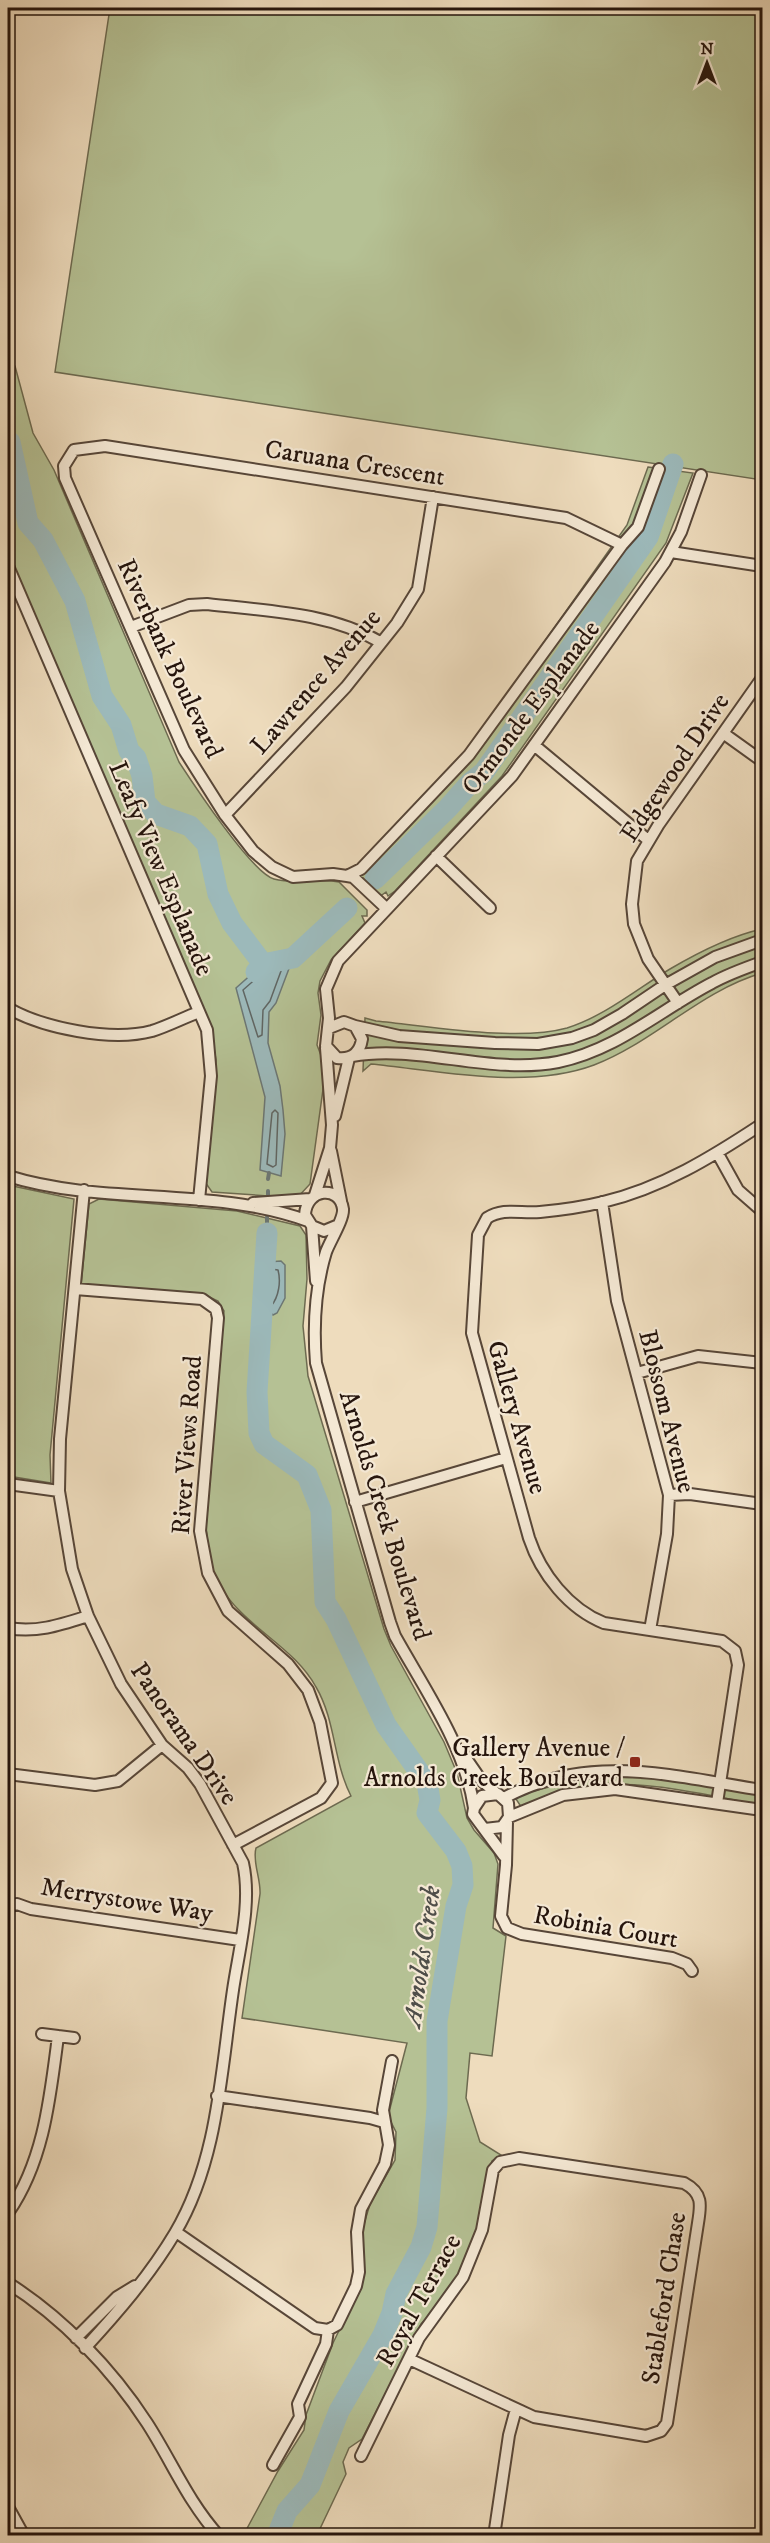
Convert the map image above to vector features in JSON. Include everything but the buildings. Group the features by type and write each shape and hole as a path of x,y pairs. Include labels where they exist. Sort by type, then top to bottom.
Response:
{"street":[{"name":"Caruana Crescent","path":"74,450 105,446 566,518 622,545"},
{"name":"Riverbank Boulevard","path":"74,450 65,460 65,478 184,750 225,815 252,851 272,867 293,877 333,874 347,876"},
{"path":"347,876 361,870 469,755 622,545 638,527 659,469"},
{"name":"Ormonde Esplanade","path":"329,1028 328,981 338,961 500,790 534,745 671,552 701,475"},
{"name":"Lawrence Avenue","path":"225,815 346,687 397,623 418,589 433,497"},
{"path":"671,552 762,566"},
{"name":"Leafy View Esplanade","path":"8,566 207,1029 212,1059 199,1200"},
{"path":"131,627 189,604 207,604 332,621 357,629 380,642"},
{"name":"Edgewood Drive","path":"678,1004 640,944 632,904 637,861 648,840 762,678"},
{"path":"723,733 762,761"},
{"path":"534,745 648,840"},
{"path":"436,856 490,908"},
{"path":"347,876 353,877 387,909"},
{"path":"310,1223 306,1208 313,1197 330,1148 332,1125 324,1040 329,1028 339,1022 399,1036 537,1044 594,1030 665,985 715,957 762,940"},
{"path":"326,1046 332,1055 351,1057 379,1053 514,1065 556,1062 580,1057 620,1040 711,983 762,962"},
{"path":"327,1002 353,1024 362,1039 359,1049 351,1057 332,1125"},
{"path":"8,1008 49,1024 80,1031 114,1034 151,1031 199,1012"},
{"name":"Gallery Avenue","path":"720,1784 738,1665 735,1652 722,1641 604,1623 573,1606 534,1553 472,1334 471,1310 481,1226 487,1218 505,1211 537,1212 603,1202 651,1188 717,1154 762,1124"},
{"path":"8,1176 84,1190 237,1204 310,1223 324,1230 336,1226 343,1215 330,1148"},
{"path":"717,1154 738,1191 762,1211"},
{"name":"Panorama Drive","path":"84,1190 60,1439 59,1491 72,1569 88,1616 121,1684 162,1745 188,1768 200,1785 243,1863 246,1877 240,1940 217,2096 202,2171 176,2232 138,2284 128,2302 85,2348"},
{"path":"237,1204 331,1194 341,1202"},
{"name":"Blossom Avenue","path":"603,1202 617,1301 669,1496 667,1534 650,1630"},
{"name":"Arnolds Creek Boulevard","path":"310,1223 317,1293"},
{"name":"Arnolds Creek Boulevard","path":"336,1226 326,1252 317,1293 314,1335 316,1363 355,1502 395,1636 452,1738 481,1780 501,1796"},
{"name":"River Views Road","path":"75,1289 202,1299 216,1309 218,1318 200,1531 202,1552 214,1590 228,1611 288,1664 308,1690 318,1714 332,1783 321,1798 233,1845"},
{"path":"637,1374 698,1356 762,1363"},
{"path":"355,1502 506,1458"},
{"path":"8,1484 59,1491"},
{"path":"669,1496 690,1494 762,1504"},
{"path":"8,1628 32,1631 47,1629 88,1616"},
{"name":"Arnolds Creek Boulevard","path":"452,1738 470,1784 474,1808"},
{"path":"8,1774 95,1785 118,1781 162,1745"},
{"path":"507,1862 485,1829 475,1820 474,1808 482,1796 501,1796 562,1776 586,1771 622,1770 762,1790"},
{"path":"717,1803 720,1784"},
{"path":"485,1829 496,1829 508,1820 556,1797 587,1790 633,1790 762,1810"},
{"path":"501,1796 510,1809 508,1820"},
{"name":"Robinia Court","path":"508,1820 507,1862 501,1916 507,1928 513,1932 672,1958 687,1964 692,1971"},
{"name":"Merrystowe Way","path":"8,1906 17,1904 31,1909 240,1940"},
{"path":"42,2034 74,2038"},
{"path":"8,2213 22,2188 40,2142 58,2036"},
{"path":"176,2232 315,2328 328,2330 337,2325 356,2286 359,2272 357,2232 361,2209 386,2164 389,2145 384,2122 385,2093 392,2061"},
{"path":"217,2096 384,2122"},
{"name":"Stableford Chase","path":"500,2162 519,2158 684,2183 698,2193 701,2206 667,2423 661,2431 646,2436 548,2421 516,2409"},
{"name":"Royal Terrace","path":"361,2456 419,2338 463,2277 482,2230 493,2170 500,2162"},
{"path":"8,2283 49,2312 76,2338 147,2422 192,2502 219,2535"},
{"name":"Panorama Drive","path":"76,2338 117,2297 138,2284"},
{"path":"273,2465 300,2417 298,2404 326,2344 328,2330"},
{"path":"409,2359 516,2409 509,2435 494,2535"},
{"path":"8,2507 24,2535"}],"green space":[{"path":"110,8 762,8 762,480 55,372"},
{"path":"8,364 15,366 33,433 54,470 179,762 224,827 264,873 282,881 339,882 367,910 367,916 362,916 365,923 331,960 320,981 318,993 321,1015 317,1045 322,1058 324,1082 310,1184 297,1198 212,1192 205,1182 216,1060 212,1036 8,555"},
{"path":"648,467 693,473 666,543 502,776 395,891 388,896 386,892 379,897 359,883 356,869 469,748 627,525"},
{"path":"762,929 762,973 718,992 637,1043 594,1065 568,1072 512,1078 371,1064 363,1071 365,1018 447,1029 499,1033 524,1034 567,1028 594,1017 703,951 726,940"},
{"path":"8,1185 74,1199 50,1455 51,1483 8,1476"},
{"path":"99,1199 237,1211 300,1226 306,1235 307,1279 303,1326 308,1376 384,1629 444,1742 457,1773 467,1818 494,1853 498,1864 493,1928 506,1936 492,2056 470,2053 466,2098 480,2142 501,2155 492,2161 478,2234 466,2264 447,2295 421,2324 362,2439 349,2448 343,2462 346,2474 317,2535 244,2534 278,2471 304,2430 306,2415 333,2343 363,2281 361,2234 370,2204 395,2160 396,2132 388,2116 407,2043 242,2018 260,1894 255,1859 256,1848 351,1796 345,1783 323,1700 316,1687 295,1659 229,1599 219,1584 211,1564 206,1527 224,1311 218,1301 205,1295 81,1285 89,1204"},
{"path":"592,1776 652,1777 762,1794 762,1805 642,1785 594,1786 571,1791 522,1815 520,1805 514,1796"}],"water":[{"path":"293,958 276,1003 269,1012 268,1043 280,1086 285,1134 281,1176 260,1170 265,1097 236,988 263,964"},
{"path":"281,1261 285,1265 285,1298 277,1313 273,1315 269,1311 268,1313 263,1311 260,1293 261,1280 268,1262"}],"waterway":[{"path":"10,442 28,523 43,540 75,601 102,696 121,725 129,751 136,758 142,776 145,802 156,814 190,826 207,844 218,894 232,923 263,964 256,972"},
{"path":"375,879 448,808 471,782 484,772 648,537 673,464"},
{"path":"263,964 293,958 347,908"},
{"path":"268,1179 269,1173"},
{"path":"268,1191 268,1196"},
{"path":"267,1217 267,1222"},
{"name":"Arnolds Creek","path":"267,1233 257,1392 259,1433 264,1444 307,1475 321,1510 325,1602 336,1619 386,1725 427,1783 430,1800 427,1813 456,1851 462,1866 463,1885 456,1906 437,2021 437,2108 427,2227 421,2247 396,2294 392,2313 383,2335 339,2411 310,2485 287,2511 277,2536"}],"place":[{"name":"Gallery Avenue / Arnolds Creek Boulevard","path":"635,1762"}]}
